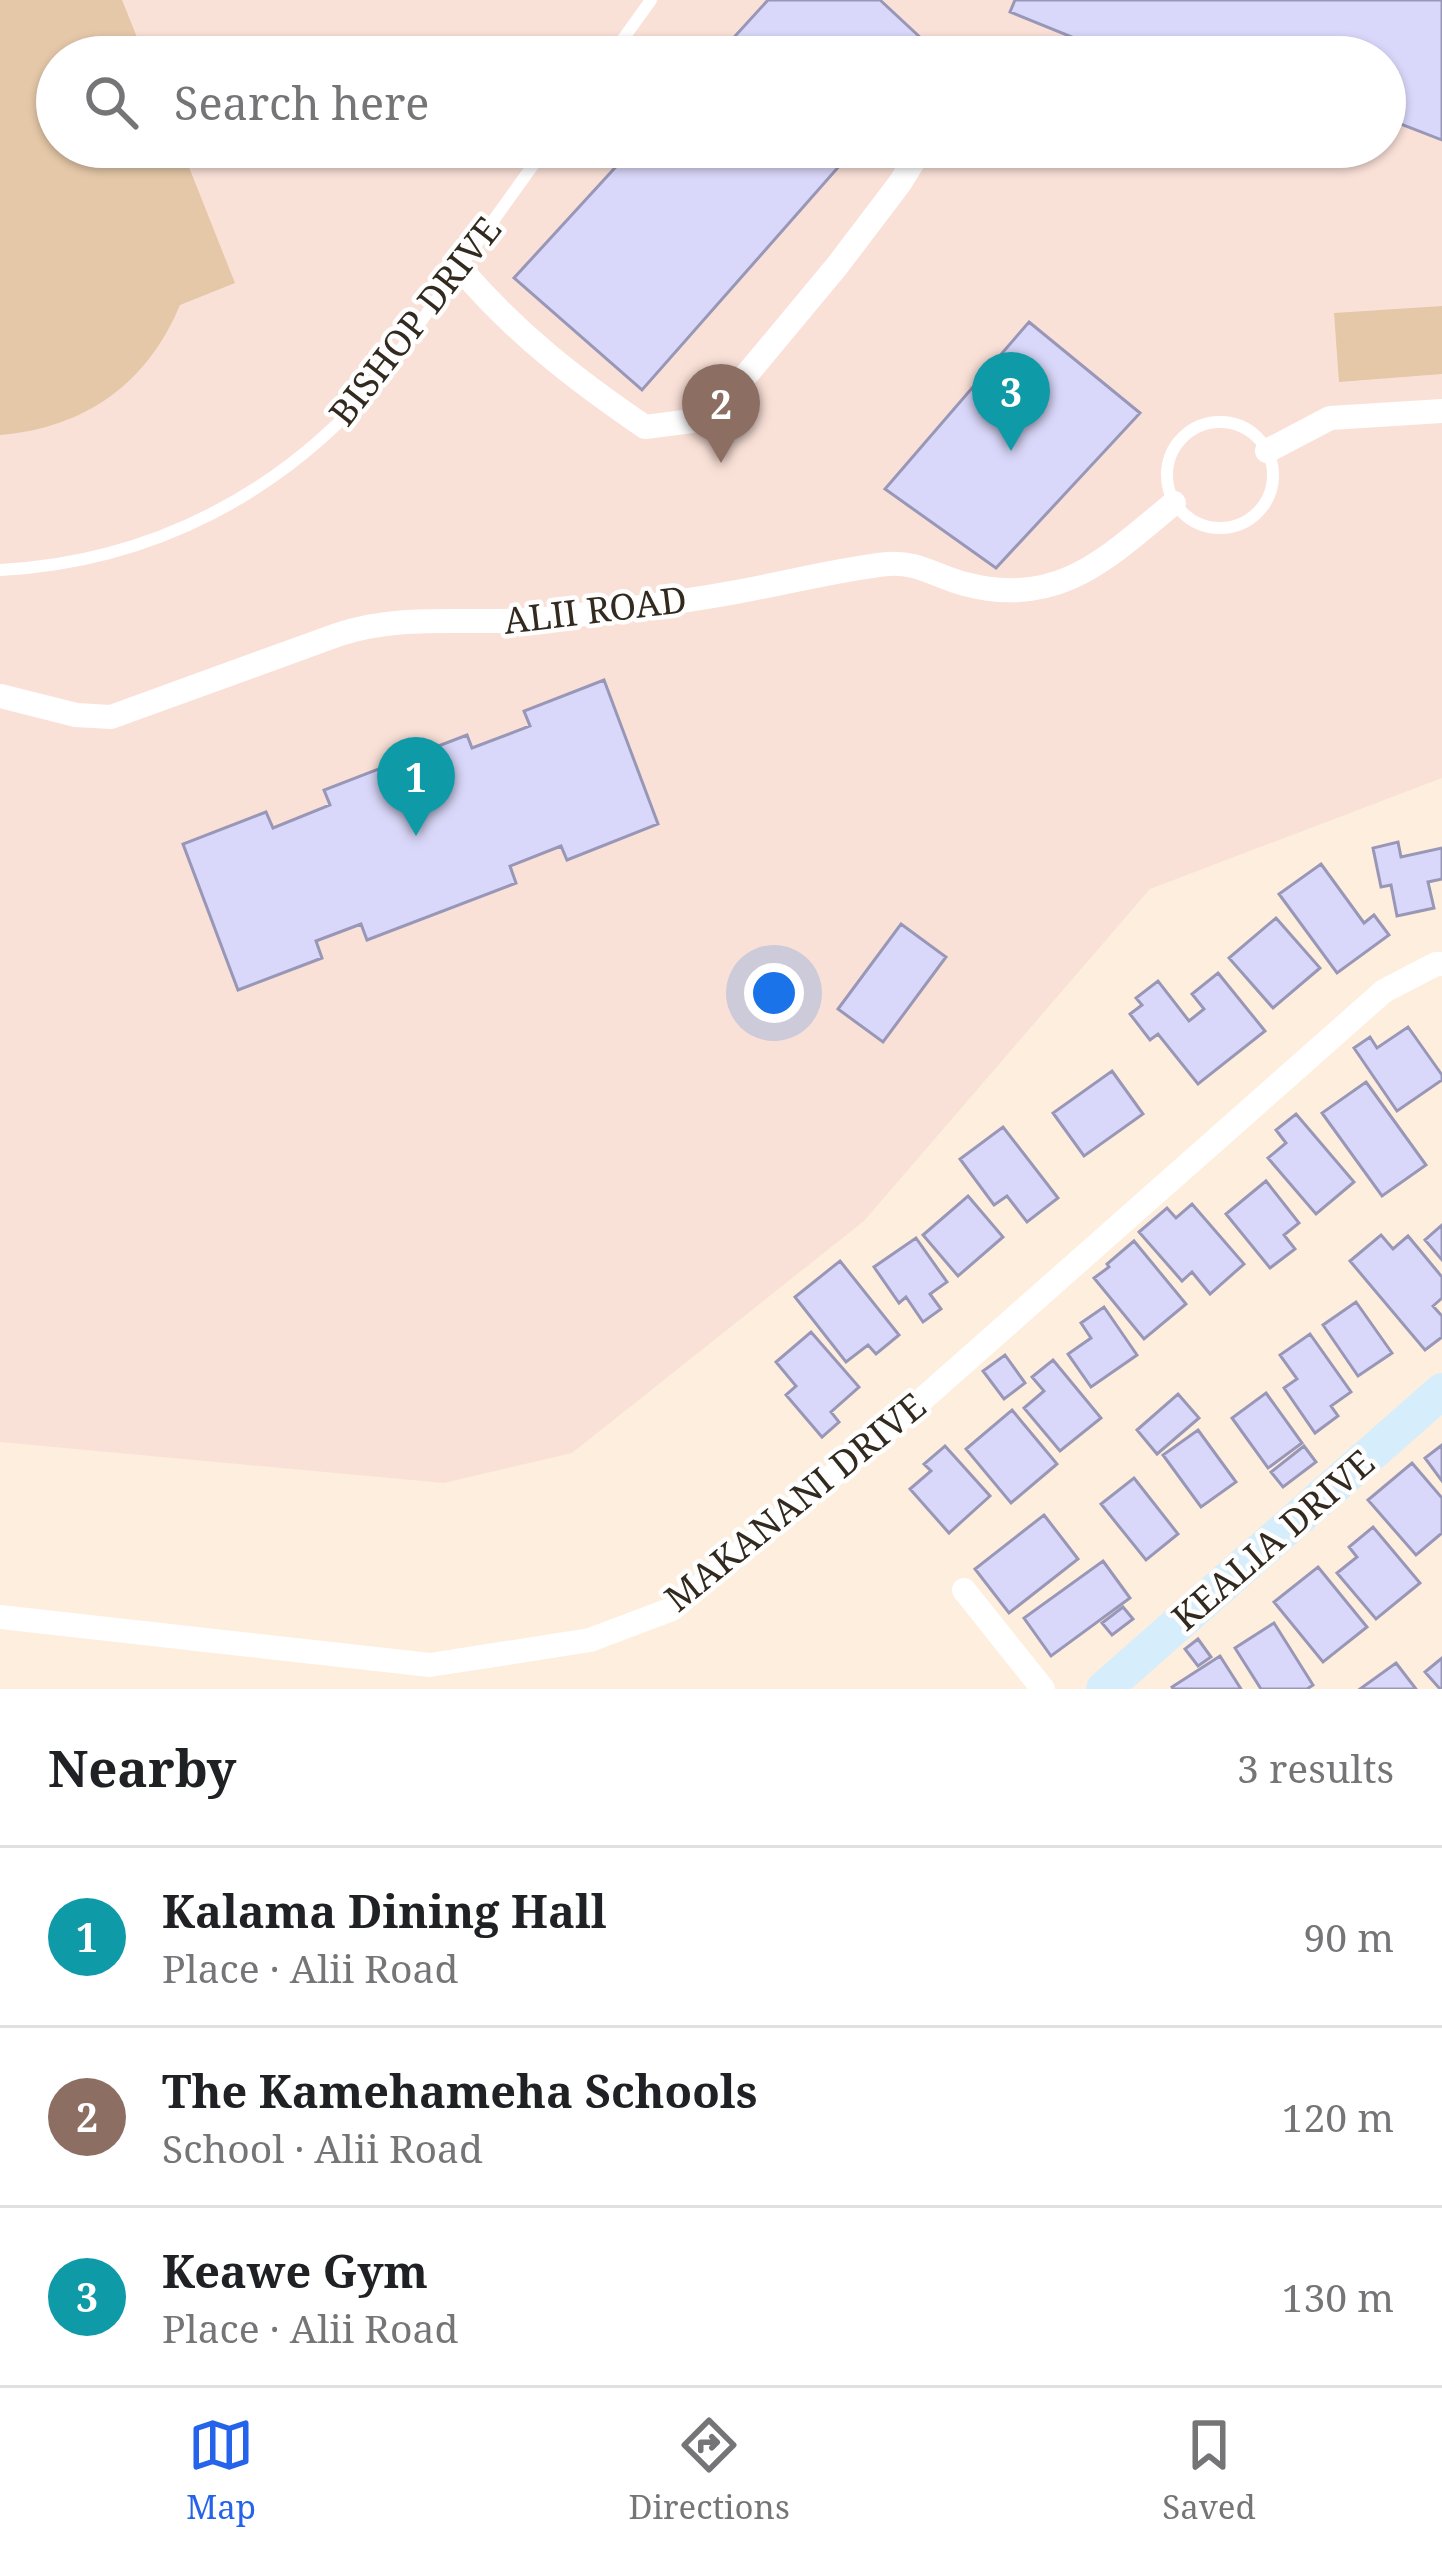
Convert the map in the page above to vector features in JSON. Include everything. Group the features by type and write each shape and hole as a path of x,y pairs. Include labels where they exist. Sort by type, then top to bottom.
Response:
{"street":[{"path":"460,268 488,301 579,383 645,427 692,421 748,373 837,266 909,168"},
{"path":"1268,451 1330,418 1442,410"},
{"name":"ALII ROAD","path":"0,696 76,715 111,717 337,634 374,625 551,619 724,595 890,563 924,567 962,584 1032,589 1084,574 1174,503"},
{"name":"MAKANANI DRIVE","path":"0,1617 430,1665 590,1640 671,1609 889,1429 1384,991 1442,964"},
{"name":"KEALIA DRIVE","path":"1104,1689 1442,1391"},
{"path":"964,1590 1043,1689"}],"lane":[{"path":"625,36 651,0"},
{"name":"BISHOP DRIVE","path":"0,570 67,565 142,544 217,512 277,475 329,434 382,376 531,168"},
{"path":"1228,423 1257,437 1268,451 1272,486 1253,518 1219,529 1185,516 1174,503 1167,486 1171,453 1194,428 1228,423"}],"shaded area":[{"path":"0,0 1442,0 1442,778 1150,889 864,1221 572,1453 444,1483 0,1442"},
{"path":"0,0 122,0 137,36 36,36 36,168 189,168 235,283 180,305 150,358 110,397 59,423 0,435"},
{"path":"1442,306 1442,374 1339,382 1334,313"}],"building":[{"path":"768,0 880,0 919,36 735,36"},
{"path":"1015,0 1442,0 1442,140 1406,126 1406,36 1069,36 1010,12"},
{"path":"615,168 838,168 642,390 514,278"},
{"path":"1029,322 1140,413 996,568 885,489"},
{"path":"604,680 658,824 567,860 561,846 510,866 516,883 367,940 361,924 316,941 322,958 238,990 183,844 266,812 273,828 330,805 324,790 467,735 472,748 530,726 524,711"},
{"path":"1398,842 1401,857 1442,848 1442,879 1428,882 1434,908 1397,916 1391,885 1381,887 1373,848"},
{"path":"1321,864 1364,923 1374,915 1389,935 1337,973 1279,894"},
{"path":"1276,918 1320,968 1273,1008 1229,958"},
{"path":"901,924 946,957 883,1042 838,1009"},
{"path":"1218,973 1265,1031 1198,1084 1158,1034 1150,1040 1130,1014 1142,1005 1136,998 1158,981 1189,1021 1204,1009 1192,994"},
{"path":"1408,1027 1442,1080 1397,1111 1354,1048 1370,1037 1377,1048"},
{"path":"1112,1071 1143,1114 1084,1156 1053,1113"},
{"path":"1366,1082 1426,1165 1382,1196 1322,1113"},
{"path":"1296,1114 1354,1182 1316,1214 1268,1158 1286,1143 1276,1130"},
{"path":"1003,1127 1058,1198 1027,1222 1007,1196 994,1205 960,1159"},
{"path":"1266,1181 1299,1223 1284,1235 1295,1249 1270,1268 1226,1214"},
{"path":"968,1196 1003,1237 958,1276 923,1235"},
{"path":"1192,1204 1244,1264 1210,1294 1192,1272 1182,1281 1139,1232 1167,1208 1176,1218"},
{"path":"1442,1225 1442,1260 1425,1240"},
{"path":"1381,1235 1393,1249 1408,1236 1442,1277 1442,1298 1433,1306 1442,1316 1442,1337 1425,1350 1350,1261"},
{"path":"916,1238 947,1282 930,1294 941,1309 923,1322 906,1297 899,1303 874,1267"},
{"path":"1134,1241 1186,1304 1144,1339 1094,1278"},
{"path":"840,1261 899,1335 876,1354 868,1345 846,1362 795,1297"},
{"path":"1356,1302 1392,1353 1358,1376 1323,1325"},
{"path":"1104,1307 1137,1355 1091,1387 1068,1354 1091,1338 1081,1323"},
{"path":"811,1332 859,1387 831,1412 839,1422 822,1437 786,1395 796,1386 776,1362"},
{"path":"1310,1334 1351,1392 1331,1406 1338,1416 1315,1433 1284,1388 1297,1379 1280,1355"},
{"path":"1005,1355 1025,1383 1004,1399 983,1371"},
{"path":"1053,1360 1101,1418 1060,1451 1024,1408 1044,1391 1032,1377"},
{"path":"1266,1393 1302,1443 1268,1468 1232,1418"},
{"path":"1178,1394 1199,1418 1157,1454 1137,1430"},
{"path":"1012,1410 1057,1464 1011,1503 966,1449"},
{"path":"1198,1430 1236,1482 1201,1507 1163,1455"},
{"path":"1442,1445 1442,1481 1425,1458"},
{"path":"945,1446 990,1496 949,1533 910,1489 931,1471 924,1464"},
{"path":"1304,1446 1316,1462 1283,1487 1271,1472"},
{"path":"1412,1463 1442,1498 1442,1533 1416,1555 1368,1500"},
{"path":"1134,1478 1178,1534 1146,1560 1101,1504"},
{"path":"1044,1515 1078,1559 1009,1613 975,1569"},
{"path":"1373,1527 1420,1583 1376,1619 1337,1573 1357,1557 1349,1547"},
{"path":"1103,1561 1130,1598 1051,1656 1024,1618"},
{"path":"1318,1567 1367,1627 1323,1662 1274,1602"},
{"path":"1123,1607 1133,1619 1112,1635 1102,1623"},
{"path":"1274,1623 1313,1685 1307,1689 1261,1689 1235,1648"},
{"path":"1198,1639 1211,1657 1198,1666 1185,1649"},
{"path":"1220,1656 1241,1689 1173,1689 1172,1687"},
{"path":"1442,1658 1442,1689 1440,1689 1425,1672"},
{"path":"1396,1663 1416,1689 1360,1689"}],"place":[{"name":"Keawe Gym","path":"1011,451"},
{"name":"The Kamehameha Schools","path":"721,463"},
{"name":"Kalama Dining Hall","path":"416,836"}]}
